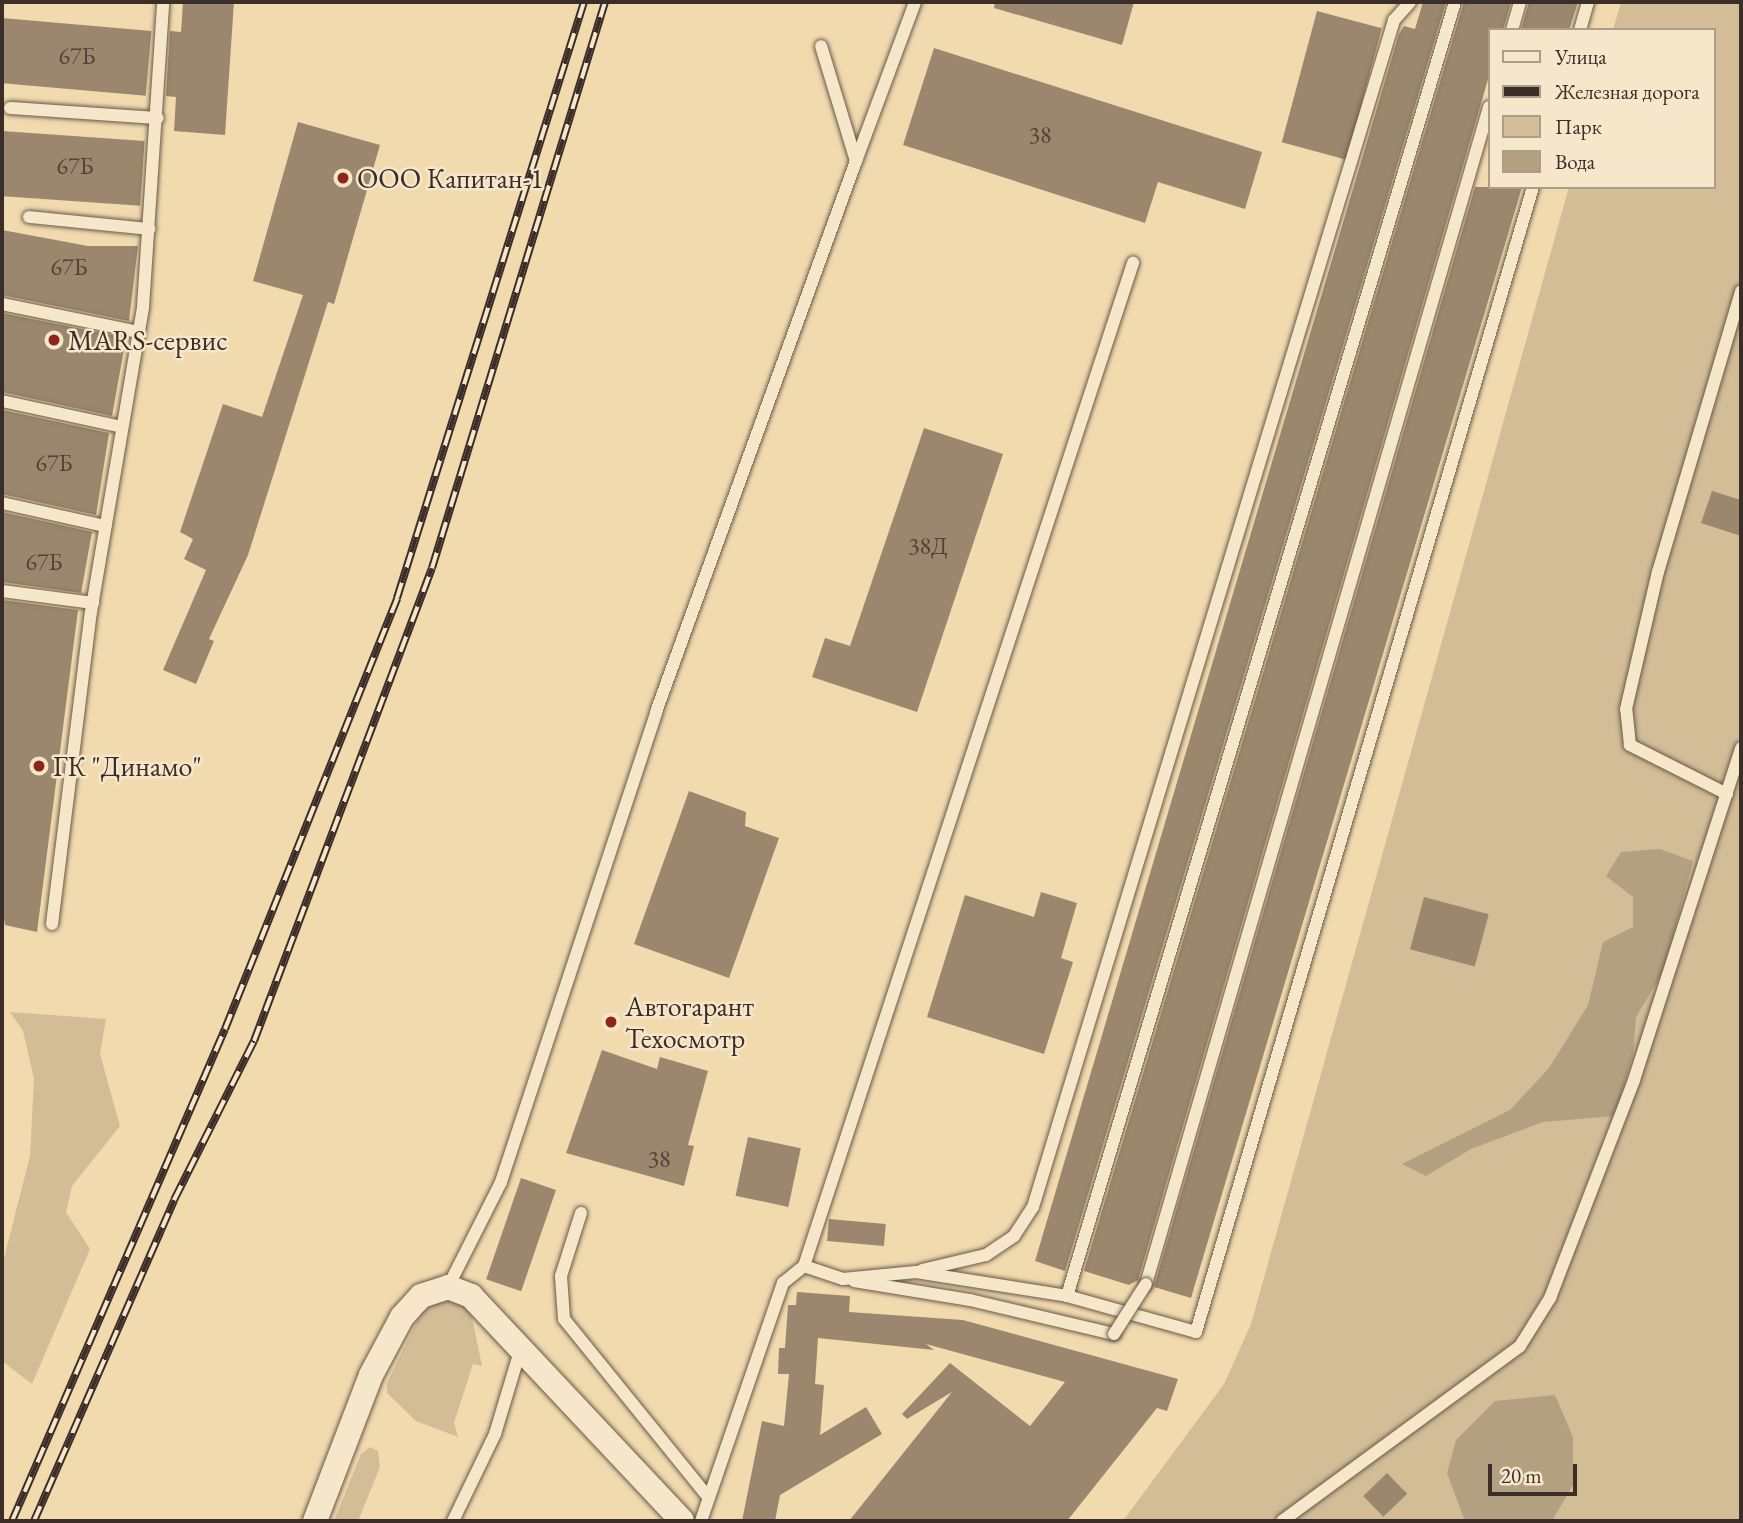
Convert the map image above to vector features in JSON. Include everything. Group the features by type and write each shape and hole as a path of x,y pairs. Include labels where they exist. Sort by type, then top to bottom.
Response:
{"street":[{"path":"315,1521 372,1375 402,1317 421,1296 448,1287 471,1296 682,1521"}],"lane":[{"path":"52,924 93,603 138,332 158,118 163,2"},
{"path":"448,1287 501,1182 656,712 915,2"},
{"path":"844,1279 916,1272 985,1255 1014,1236 1033,1207 1394,20 1410,2"},
{"path":"1067,1296 1455,2"},
{"path":"1513,28 1520,2"},
{"path":"1581,28 1588,2"},
{"path":"821,47 856,161"},
{"path":"10,108 158,118"},
{"path":"804,1266 844,1279 1114,1334 1146,1284 1488,110"},
{"path":"916,1272 1067,1296 1196,1332 1532,189"},
{"path":"29,217 149,229"},
{"path":"701,1521 783,1283 804,1266 1133,263"},
{"path":"1727,794 1630,744 1626,709 1658,572 1741,291"},
{"path":"2,304 138,332"},
{"path":"2,401 122,427"},
{"path":"2,503 106,526"},
{"path":"2,591 93,603"},
{"path":"1282,1521 1520,1346 1550,1298 1634,1080 1741,748"},
{"path":"580,1213 561,1276 564,1319 709,1498"},
{"path":"453,1521 495,1434 521,1348"}],"green space":[{"path":"1621,2 1741,2 1741,1521 1123,1521 1224,1384 1251,1324 1568,189 1715,189 1715,28 1614,28"},
{"path":"10,1012 106,1019 100,1054 120,1126 72,1186 66,1212 90,1249 32,1384 2,1361 2,1266 30,1156 34,1079 23,1031"},
{"path":"445,1296 469,1303 482,1366 473,1364 454,1423 458,1437 416,1421 387,1393 387,1383 421,1313"},
{"path":"370,1447 378,1451 380,1467 358,1521 334,1521 361,1454"}],"water":[{"path":"1660,849 1693,861 1663,972 1636,1017 1633,1053 1615,1116 1543,1122 1471,1149 1426,1176 1402,1164 1510,1110 1549,1068 1588,1005 1603,942 1633,927 1633,897 1606,876 1621,852"},
{"path":"1555,1395 1573,1437 1573,1485 1552,1521 1465,1521 1447,1473 1456,1440 1495,1401"}],"building":[{"path":"183,2 234,2 225,135 174,131 176,97 166,96 170,31 181,32"},
{"path":"995,2 1134,2 1122,45 994,8"},
{"path":"1423,2 1446,2 1065,1271 1035,1261 1399,34 1404,26 1415,29"},
{"path":"1464,2 1511,2 1504,28 1488,28 1488,79 1138,1280 1129,1285 1084,1271"},
{"path":"1529,2 1578,2 1570,28 1522,28"},
{"path":"1317,11 1382,28 1347,160 1282,142"},
{"path":"2,18 151,31 146,96 2,83"},
{"path":"934,48 1262,152 1245,209 1158,182 1145,223 903,145"},
{"path":"298,122 380,145 334,304 328,302 248,555 209,639 214,641 196,684 163,670 206,570 184,559 193,539 180,532 223,404 262,417 303,295 253,281"},
{"path":"2,131 145,141 140,206 2,196"},
{"path":"1475,187 1521,189 1191,1298 1154,1287"},
{"path":"2,230 88,246 138,246 129,321 2,295"},
{"path":"2,313 126,338 112,416 2,392"},
{"path":"2,410 109,433 96,515 2,494"},
{"path":"924,428 1003,454 917,712 812,677 825,638 850,646"},
{"path":"1712,491 1741,500 1741,536 1701,523"},
{"path":"2,512 92,532 81,593 2,582"},
{"name":"ГК \"Динамо\"","path":"2,600 78,610 37,932 5,925 2,906"},
{"path":"689,791 746,812 745,826 779,838 729,978 634,944"},
{"path":"1041,892 1077,903 1061,958 1073,962 1044,1054 927,1017 965,895 1034,917"},
{"path":"1424,897 1489,914 1475,967 1410,949"},
{"path":"602,1050 657,1069 660,1057 708,1071 688,1145 694,1146 684,1186 566,1153"},
{"path":"748,1137 801,1148 788,1207 736,1196"},
{"path":"521,1178 556,1190 521,1291 486,1279"},
{"path":"829,1219 886,1224 884,1246 827,1241"},
{"path":"797,1292 850,1296 849,1312 963,1320 1178,1379 1167,1411 1157,1408 1067,1521 849,1521 952,1392 907,1419 902,1414 950,1363 1030,1426 1065,1382 926,1344 934,1350 818,1338 815,1384 824,1385 820,1435 866,1407 882,1434 780,1495 775,1521 742,1521 762,1421 784,1426 789,1374 778,1374 779,1348 785,1348 788,1305 796,1305"},
{"path":"1387,1473 1407,1494 1383,1517 1363,1496"}],"railway":[{"path":"12,1521 225,1029 397,598 584,2"},
{"path":"34,1521 174,1200 254,1041 432,568 605,2"}],"place":[{"name":"ООО Капитан-1","path":"343,178"},
{"name":"MARS-сервис","path":"54,340"},
{"name":"ГК \"Динамо\"","path":"39,766"},
{"name":"Автогарант Техосмотр","path":"611,1022"}]}
